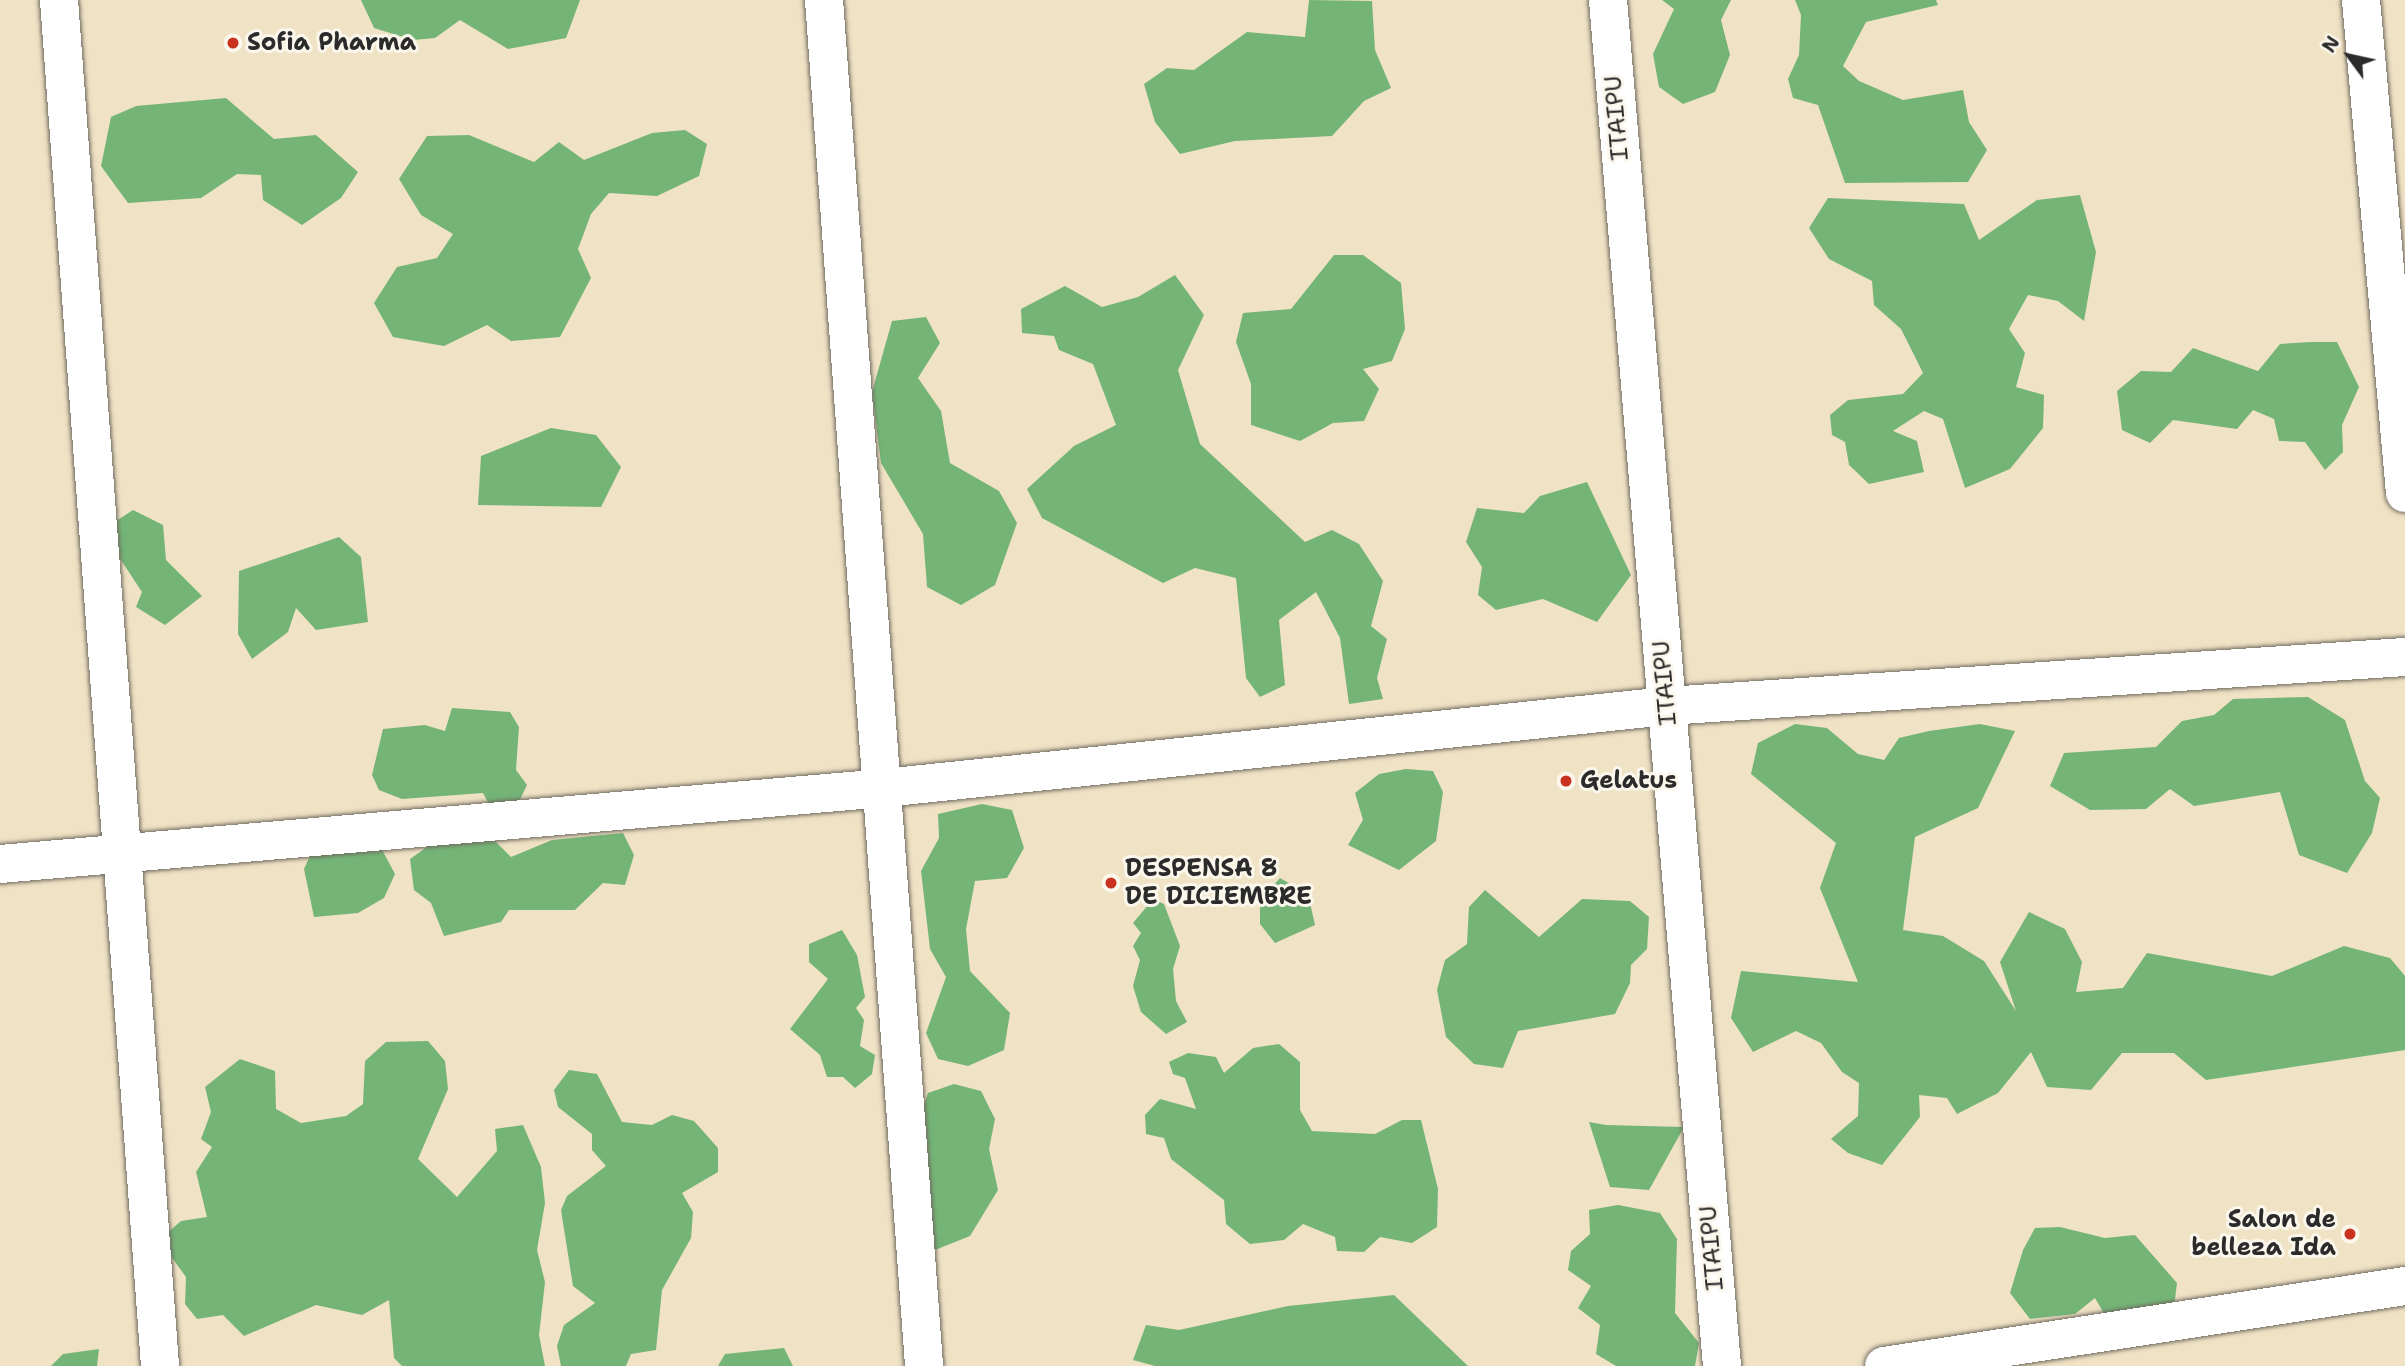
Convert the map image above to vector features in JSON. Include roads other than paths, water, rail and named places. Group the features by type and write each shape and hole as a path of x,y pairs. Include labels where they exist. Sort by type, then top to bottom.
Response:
{"street":[{"path":"59,0 125,856 160,1366"},
{"path":"824,0 884,788 924,1366"},
{"name":"ITAIPU","path":"1608,0 1722,1366"},
{"path":"2361,0 2405,493"},
{"path":"0,864 125,856 884,788 1667,706 2405,657"},
{"path":"1884,1366 2405,1286"}],"place":[{"name":"Sofia Pharma","path":"233,43"},
{"name":"Gelatus","path":"1566,781"},
{"name":"DESPENSA 8 DE DICIEMBRE","path":"1111,883"},
{"name":"Salon de belleza Ida","path":"2350,1234"}]}
